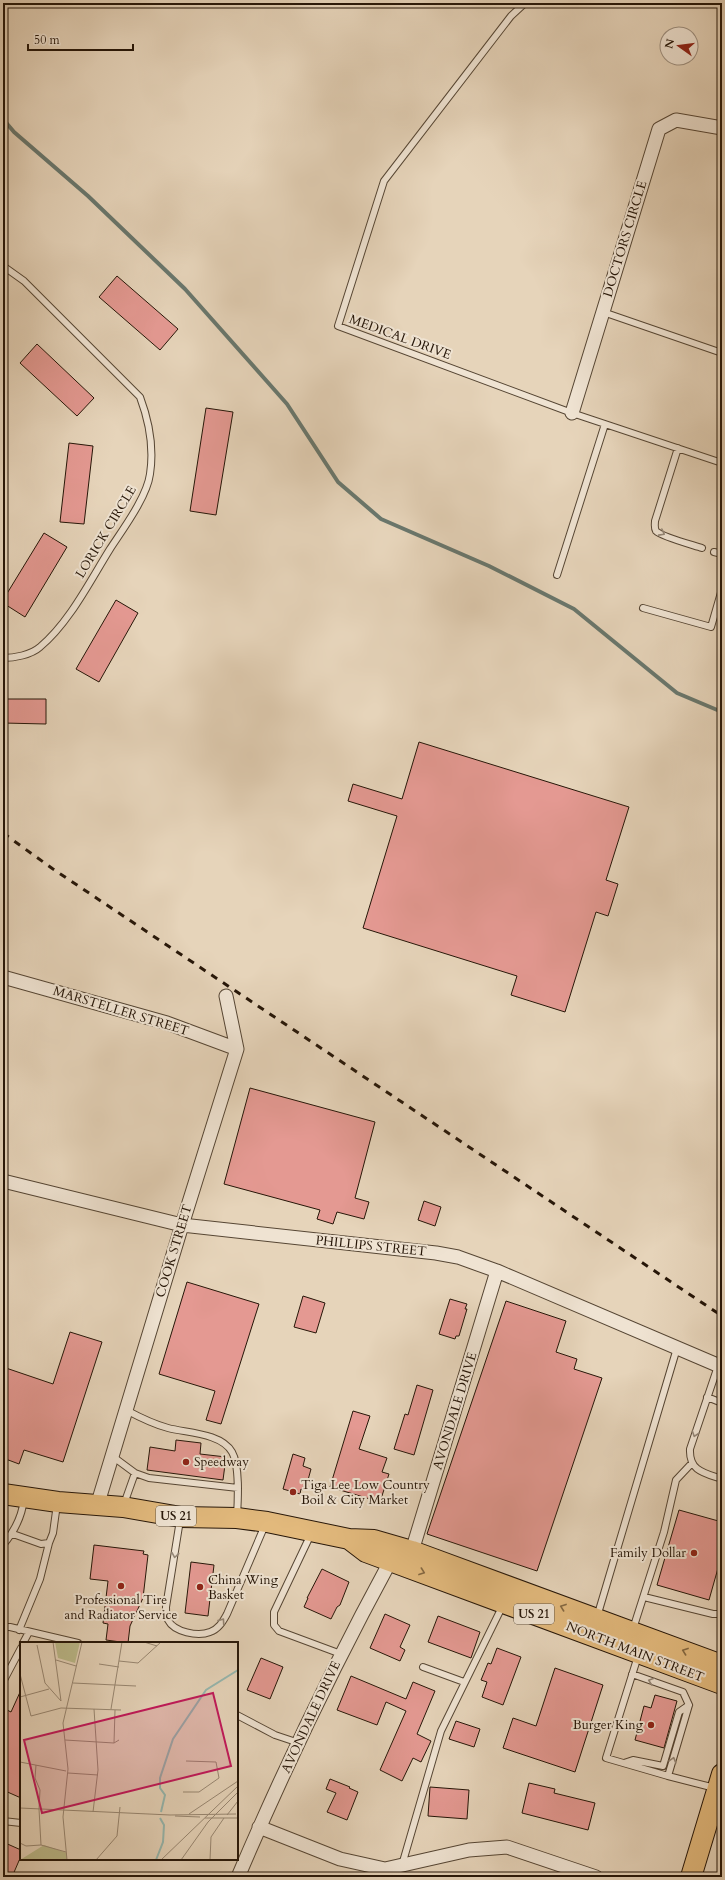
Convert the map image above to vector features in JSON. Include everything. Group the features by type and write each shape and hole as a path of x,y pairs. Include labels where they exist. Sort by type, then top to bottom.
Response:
{"main road":[{"name":"NORTH MAIN STREET","path":"3,1494 58,1502 123,1507 181,1516 237,1518 267,1522 349,1540 374,1540 412,1551 722,1665"},
{"name":"NORTH MAIN STREET","path":"349,1540 366,1552 722,1684"},
{"path":"691,1877 720,1784"}],"street":[{"name":"DOCTORS CIRCLE","path":"572,413 659,129 676,120 722,128"},
{"name":"MARSTELLER STREET","path":"3,977 167,1023 237,1049"},
{"name":"COOK STREET","path":"97,1506 237,1049 226,996"},
{"name":"PHILLIPS STREET","path":"3,1181 182,1225 436,1253 458,1257 497,1271 720,1366"},
{"name":"AVONDALE DRIVE","path":"412,1551 497,1271"},
{"name":"AVONDALE DRIVE","path":"238,1877 259,1828 341,1654 391,1560"},
{"path":"259,1828 340,1859 385,1869 469,1850 507,1847 596,1877"}],"lane":[{"name":"MEDICAL DRIVE","path":"525,3 511,16 384,182 338,326 572,413 722,463"},
{"name":"LORICK CIRCLE","path":"3,266 24,280 140,397 148,416 151,448 150,475 140,502 60,627 39,648 13,658 3,658"},
{"path":"603,312 722,353"},
{"path":"557,575 606,424"},
{"path":"678,448 655,521 656,531 702,548"},
{"path":"714,552 722,554"},
{"path":"643,608 711,627 722,589"},
{"path":"597,1619 677,1348"},
{"path":"720,1366 707,1397 690,1449 692,1463 698,1470 722,1479"},
{"path":"707,1397 722,1403"},
{"path":"126,1410 150,1423 203,1435 219,1441 232,1452 237,1471 237,1518"},
{"path":"112,1456 135,1474 149,1478 238,1488"},
{"path":"632,1632 664,1532 676,1480 692,1463"},
{"path":"123,1507 135,1474"},
{"path":"3,1545 12,1534 23,1507 24,1497"},
{"path":"20,1630 40,1579 53,1533 58,1502"},
{"path":"181,1516 166,1607 167,1619 174,1627 183,1631 201,1634 211,1632 220,1626 227,1614 267,1522"},
{"path":"312,1531 274,1612 274,1625 279,1631 341,1654"},
{"path":"12,1534 41,1544 49,1543"},
{"path":"644,1597 713,1614 722,1614"},
{"path":"402,1865 441,1731 504,1603"},
{"path":"3,1627 10,1627 74,1642"},
{"path":"24,1642 29,1632"},
{"path":"3,1682 20,1650"},
{"path":"639,1653 606,1758 668,1776 720,1784"},
{"path":"424,1666 464,1682"},
{"path":"632,1674 683,1692 689,1705 668,1776"},
{"path":"624,1763 633,1760 663,1766 679,1712 689,1705"},
{"path":"238,1716 275,1735 299,1743"},
{"path":"3,1821 20,1823"}],"building":[{"path":"117,276 178,329 160,350 99,297"},
{"path":"37,344 94,398 77,416 20,363"},
{"path":"206,408 233,412 216,515 190,511"},
{"path":"69,443 93,446 84,524 60,522"},
{"path":"44,533 67,547 25,617 3,603 3,600"},
{"path":"116,600 138,613 99,682 76,669"},
{"path":"3,699 46,699 46,724 3,723"},
{"path":"419,742 629,807 606,880 618,884 608,916 596,912 565,1012 511,995 517,976 363,928 397,816 348,801 353,784 402,799"},
{"path":"250,1088 375,1122 355,1198 369,1202 364,1219 337,1212 333,1224 317,1219 320,1210 224,1184"},
{"path":"424,1201 441,1207 435,1226 418,1220"},
{"path":"187,1282 259,1304 221,1424 206,1420 215,1391 159,1374"},
{"path":"303,1296 325,1303 316,1333 294,1327"},
{"path":"450,1299 467,1304 465,1309 467,1309 459,1336 456,1336 455,1339 439,1334"},
{"path":"506,1301 566,1321 556,1352 577,1359 574,1369 602,1378 537,1571 427,1534"},
{"path":"70,1332 102,1342 63,1462 24,1450 19,1464 3,1458 3,1367 53,1384"},
{"path":"417,1385 433,1390 414,1455 394,1449 405,1414 408,1415"},
{"path":"353,1411 370,1416 359,1449 387,1458 382,1472 389,1474 380,1502 330,1487"},
{"path":"176,1440 201,1443 200,1454 226,1457 223,1480 147,1470 150,1447 175,1451"},
{"path":"293,1454 305,1458 303,1466 311,1469 308,1480 306,1479 303,1490 301,1489 300,1494 283,1489"},
{"path":"679,1510 722,1522 722,1554 709,1600 657,1585"},
{"path":"94,1545 144,1551 143,1554 148,1555 143,1598 130,1626 128,1642 106,1640 108,1624 103,1623 108,1581 90,1579"},
{"path":"191,1562 214,1565 208,1616 185,1613"},
{"path":"322,1569 349,1582 340,1605 337,1607 331,1619 304,1607"},
{"path":"385,1614 410,1625 400,1647 405,1650 400,1661 370,1648"},
{"path":"438,1616 480,1632 471,1658 428,1642"},
{"path":"497,1648 521,1657 503,1705 482,1697 487,1682 481,1680 488,1663 491,1664"},
{"path":"261,1658 283,1667 270,1699 247,1690"},
{"path":"555,1668 603,1685 575,1772 503,1748 513,1718 536,1726"},
{"path":"351,1676 406,1699 413,1682 435,1691 417,1734 431,1741 421,1762 413,1758 402,1781 380,1770 406,1711 386,1702 377,1725 337,1710"},
{"path":"20,1692 20,1798 3,1790 3,1708 11,1712"},
{"path":"655,1695 677,1701 664,1748 635,1740 644,1706 651,1708"},
{"path":"456,1721 480,1729 474,1747 449,1739"},
{"path":"330,1779 358,1792 347,1820 327,1812 336,1793 326,1789"},
{"path":"529,1783 555,1789 554,1793 595,1803 588,1830 522,1813"},
{"path":"430,1787 469,1790 467,1819 428,1816"},
{"path":"3,1842 20,1850 20,1858 12,1877 3,1877"}],"waterway":[{"path":"3,119 14,132 88,196 185,289 287,404 338,482 381,519 489,566 574,609 677,693 722,712"}],"railway":[{"path":"3,833 53,869 722,1316"}],"place":[{"name":"Speedway","path":"186,1462"},
{"name":"Tiga Lee Low Country Boil & City Market","path":"293,1492"},
{"name":"Family Dollar","path":"694,1553"},
{"name":"Professional Tire and Radiator Service","path":"121,1586"},
{"name":"China Wing Basket","path":"200,1587"},
{"name":"Burger King","path":"651,1725"}]}
